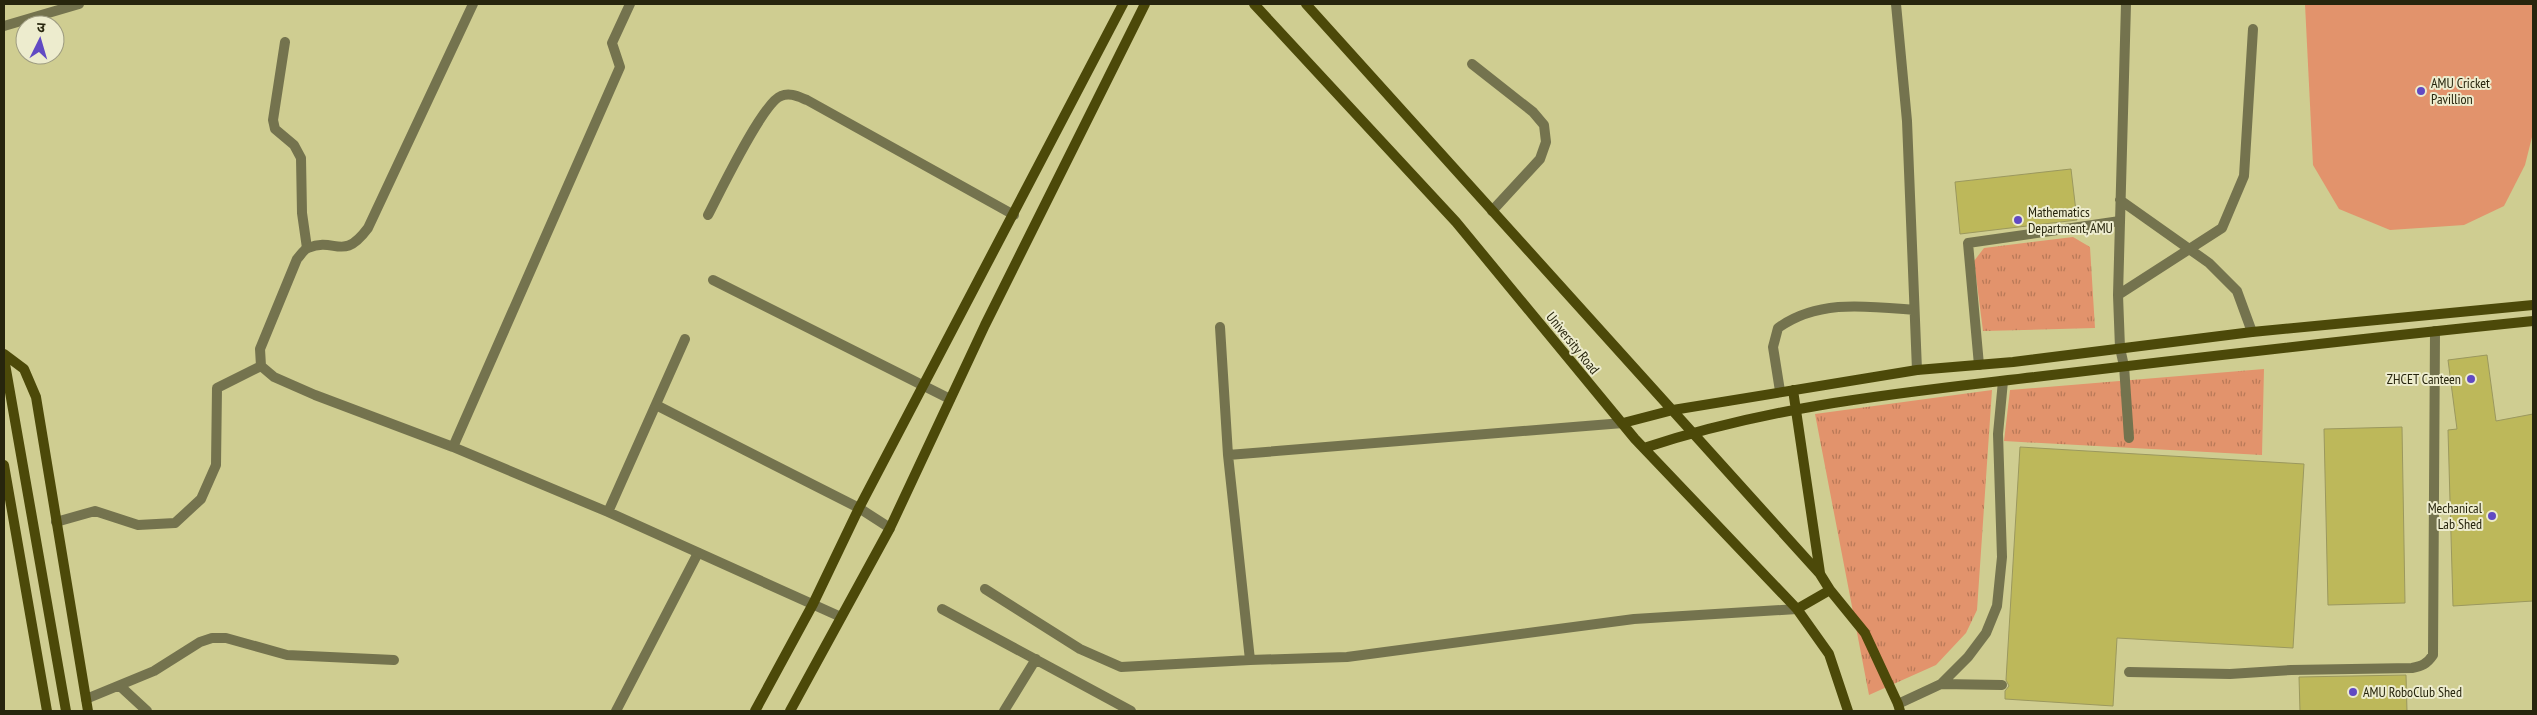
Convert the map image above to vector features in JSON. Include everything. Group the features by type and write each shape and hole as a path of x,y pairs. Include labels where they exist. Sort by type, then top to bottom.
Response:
{"main road":[{"path":"755,711 813,604 859,508 922,386 1014,215 1123,4"},
{"path":"790,711 890,528 950,399 1145,4"},
{"name":"University Road","path":"1254,4 1456,222 1644,448 1797,609 1830,654 1848,711"},
{"path":"1306,4 1820,574 1830,590 1865,633 1899,708"},
{"path":"1623,423 1673,410 1917,370 2013,362 2252,332 2533,305"},
{"path":"1644,448 1692,432 1796,408 2124,366 2533,321"},
{"path":"4,356 24,368 36,396 88,711"},
{"path":"4,356 66,711"},
{"path":"1793,390 1820,574"},
{"path":"4,465 47,711"},
{"path":"1797,609 1830,590"}],"street":[{"path":"4,26 79,4"},
{"path":"473,4 368,228 357,242 345,248 322,246 307,248 296,259 260,349 261,366 274,377 315,395 453,447 608,512 841,617"},
{"path":"453,447 620,67 612,43 630,4"},
{"path":"1896,4 1907,121 1917,370"},
{"path":"2126,4 2118,295 2120,348 2124,366 2129,438"},
{"path":"2118,295 2222,228 2244,176 2253,30"},
{"path":"285,42 273,120 275,129 294,145 300,158 302,213 307,248"},
{"path":"1472,64 1533,112 1544,126 1546,142 1540,159 1492,211"},
{"path":"708,215 752,132 773,101 781,96 790,94 807,100 1014,215"},
{"path":"2120,200 2209,263 2237,291 2252,332"},
{"path":"1979,365 1968,243 2120,221"},
{"path":"714,280 950,399"},
{"path":"1780,391 1773,347 1778,328 1792,318 1827,307 1856,305 1914,310"},
{"path":"1220,327 1228,455 1250,660"},
{"path":"2129,672 2230,674 2290,670 2412,668 2424,665 2430,660 2433,655 2435,332"},
{"path":"608,512 686,339"},
{"path":"56,522 95,512 138,525 174,523 200,500 216,465 217,388 261,366"},
{"path":"1899,708 1941,684 1968,657 1986,633 1997,606 2002,557 1998,434 2003,381"},
{"path":"656,405 859,508 890,528"},
{"path":"1228,455 1623,423"},
{"path":"616,711 698,553"},
{"path":"985,589 1080,649 1121,667 1160,667 1250,660 1347,657 1634,619 1797,609"},
{"path":"942,609 1131,711"},
{"path":"86,700 121,687 154,671 200,642 212,638 226,638 287,655 394,660"},
{"path":"1004,711 1036,659"},
{"path":"1941,684 2002,686"},
{"path":"121,687 147,711"}],"green space":[{"name":"AMU Cricket Pavillion","path":"2305,4 2533,4 2533,133 2525,165 2504,206 2464,225 2390,230 2339,209 2313,165"},
{"path":"2073,237 2090,247 2095,328 1983,331 1974,261 1984,248"},
{"path":"2264,369 2262,455 2004,441 2010,390"},
{"path":"1992,390 1977,610 1966,633 1936,665 1869,695 1815,414"}],"building":[{"name":"Mathematics Department, AMU","path":"2071,169 2077,220 1960,234 1955,182"},
{"name":"Mechanical Lab Shed","path":"2487,355 2496,421 2533,414 2533,601 2453,606 2448,430 2457,429 2448,360"},
{"name":"Mechanical Lab Shed","path":"2402,427 2405,603 2328,605 2324,429"},
{"path":"2020,447 2304,464 2293,648 2117,638 2113,706 2005,699 2005,691 2009,686 2006,680"},
{"name":"AMU RoboClub Shed","path":"2406,675 2407,711 2300,711 2299,677"}],"place":[{"name":"AMU Cricket Pavillion","path":"2421,91"},
{"name":"Mathematics Department, AMU","path":"2018,220"},
{"name":"ZHCET Canteen","path":"2471,379"},
{"name":"Mechanical Lab Shed","path":"2492,516"},
{"name":"AMU RoboClub Shed","path":"2353,692"}]}
